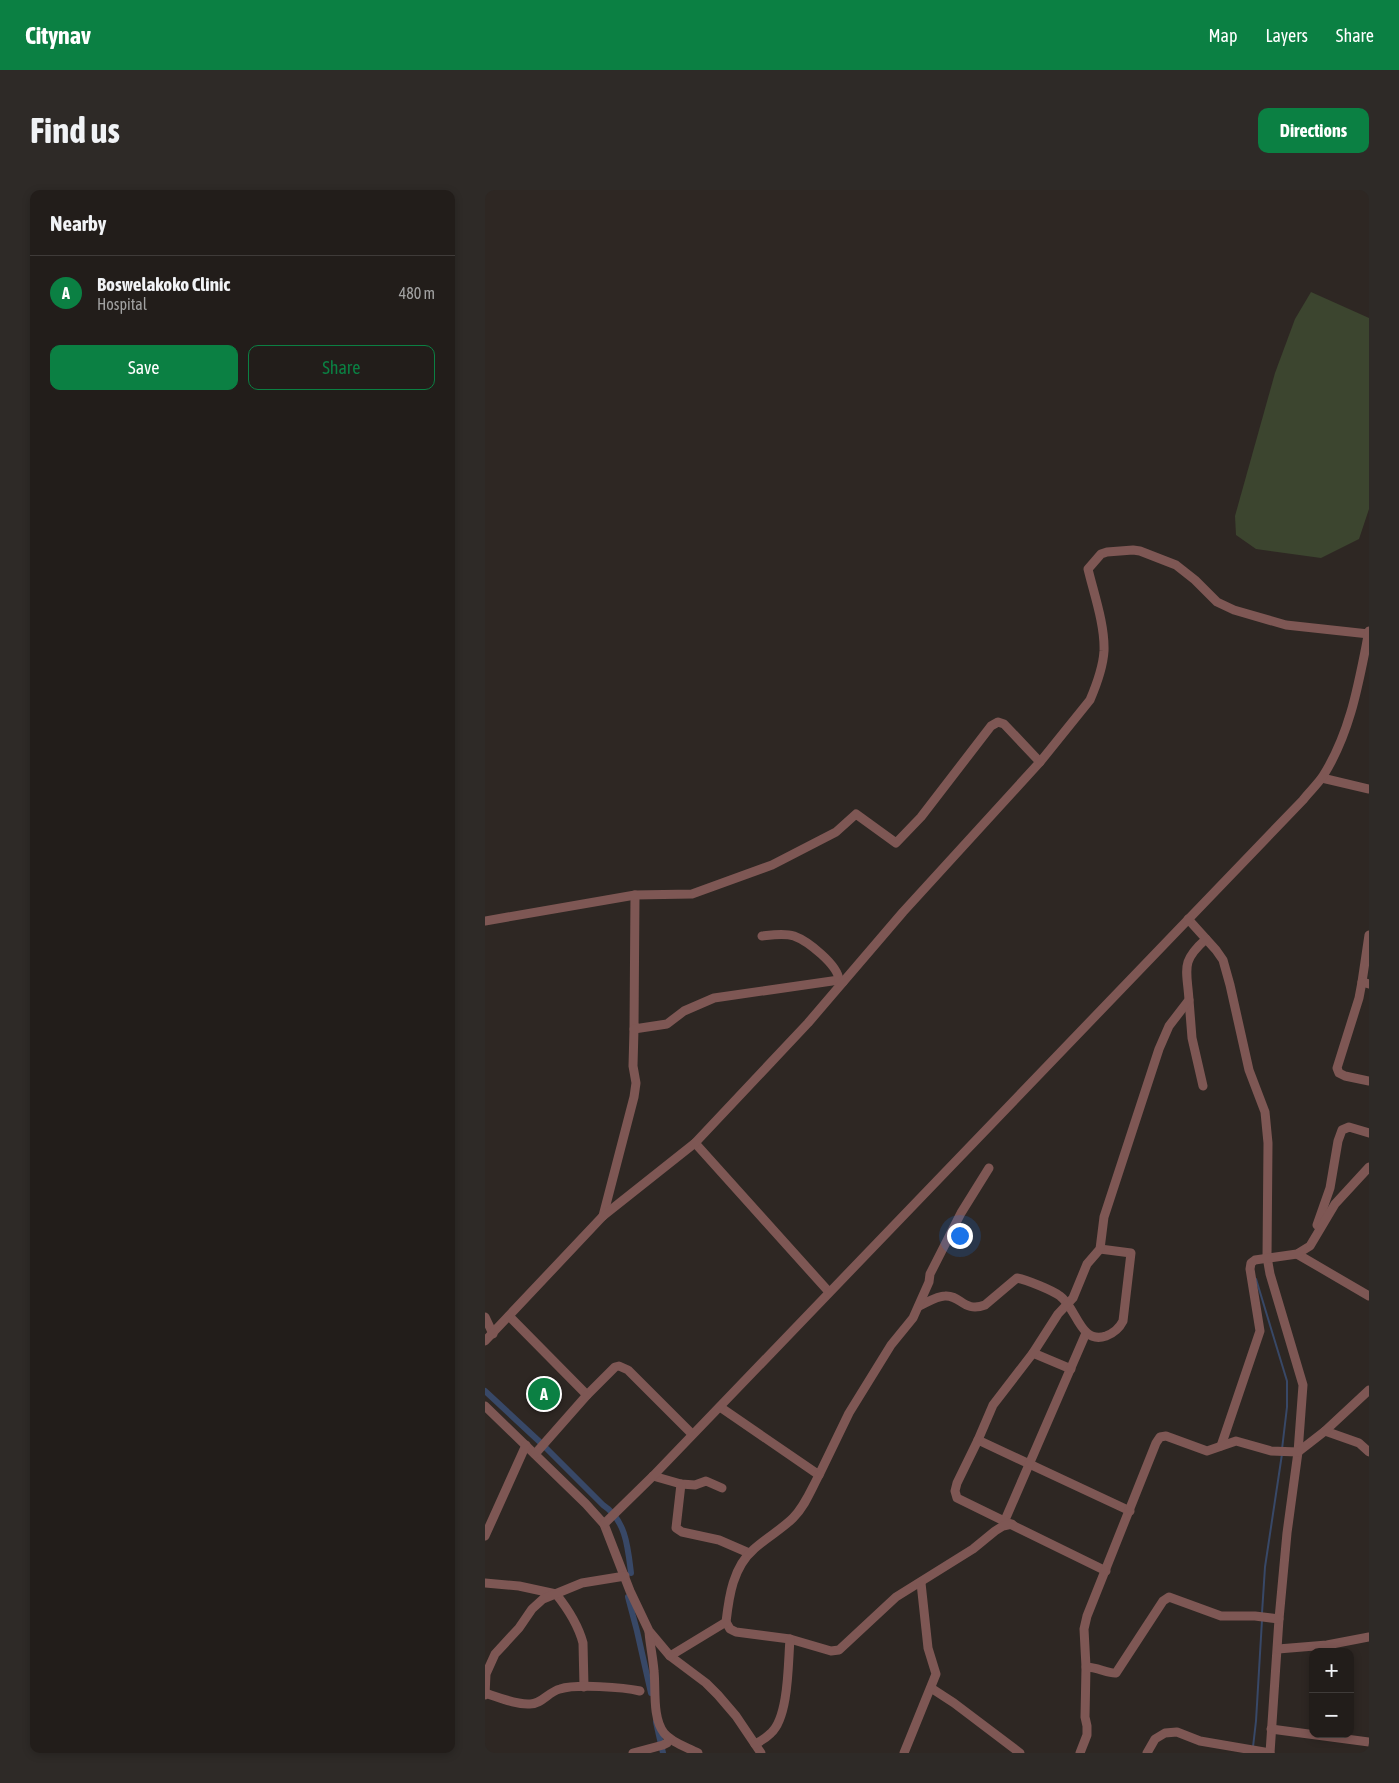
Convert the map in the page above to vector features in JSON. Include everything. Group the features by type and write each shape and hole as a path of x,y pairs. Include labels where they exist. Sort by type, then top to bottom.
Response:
{"street":[{"path":"485,1342 603,1216 695,1144 808,1023 841,981 1040,762 1090,700 1095,689 1104,653 1103,637 1088,569 1101,554 1133,550 1171,562 1195,580 1217,602 1234,610 1286,625 1369,633 1367,650 1351,714 1336,752 1322,778 1290,814 607,1522"},
{"path":"485,920 635,895 692,894 772,865 813,843 822,841 836,832 856,814 896,843 921,817 991,726 998,722 1004,724 1040,762"},
{"path":"1322,778 1369,789"},
{"path":"603,1216 634,1097 636,1082 633,1066 635,895"},
{"path":"1147,1753 1155,1739 1165,1733 1177,1732 1201,1741 1270,1753 1279,1619 1287,1533 1298,1452 1302,1394 1302,1380 1275,1291 1267,1257 1268,1143 1266,1117 1249,1070 1223,960 1188,919"},
{"path":"762,936 786,935 797,938 831,964 839,974 841,981"},
{"path":"1369,935 1365,983 1337,1068 1339,1073 1345,1076 1369,1081"},
{"path":"1203,1086 1192,1038 1187,964 1193,950 1206,939"},
{"path":"634,1029 667,1024 684,1012 713,998 841,981"},
{"path":"1106,1572 1009,1522 957,1498 955,1491 993,1405 1076,1292 1087,1264 1099,1249 1104,1217 1159,1049 1169,1026 1189,1000"},
{"path":"1310,1246 1330,1188 1338,1141 1342,1130 1349,1127 1369,1133"},
{"path":"695,1144 829,1292"},
{"path":"1221,1446 1259,1331 1250,1269 1251,1263 1267,1257 1297,1254 1310,1246 1335,1204 1369,1167"},
{"path":"989,1168 957,1221 930,1274 929,1282 913,1318 891,1345 849,1412 804,1504 793,1518 749,1553 741,1565 729,1593 725,1622 736,1632 790,1639 831,1652 839,1650 897,1597 973,1549 1009,1522 1030,1465 1086,1333"},
{"path":"919,1306 943,1296 950,1296 973,1308 979,1307 985,1305 1017,1278 1060,1296 1067,1303 1086,1333 1094,1337 1107,1336 1119,1329 1123,1321 1131,1253 1099,1249"},
{"path":"1297,1254 1369,1296"},
{"path":"509,1316 587,1395"},
{"path":"485,1317 493,1334"},
{"path":"1033,1352 1071,1369"},
{"path":"535,1454 587,1395 615,1367 623,1366 693,1434"},
{"path":"1080,1753 1087,1735 1084,1629 1087,1616 1160,1437 1165,1436 1207,1451 1236,1441 1271,1451 1298,1452 1369,1390"},
{"path":"485,1406 607,1522 625,1576 649,1631 670,1656 706,1683 718,1695 736,1716 761,1753"},
{"path":"720,1406 819,1475"},
{"path":"1325,1430 1359,1443 1369,1452"},
{"path":"978,1440 1130,1512"},
{"path":"485,1536 525,1445"},
{"path":"653,1476 692,1485 706,1480 721,1488"},
{"path":"681,1484 676,1528 681,1532 719,1540 749,1553"},
{"path":"992,1514 996,1524 995,1531"},
{"path":"625,1576 582,1583 543,1599 532,1609 519,1628 495,1654 486,1674 485,1694 529,1705 538,1703 551,1692 562,1688 617,1687 640,1691"},
{"path":"485,1583 519,1586 556,1594 570,1612 583,1643 584,1687"},
{"path":"905,1753 936,1674 928,1648 921,1583"},
{"path":"1086,1667 1097,1667 1112,1674 1116,1673 1163,1601 1169,1597 1221,1616 1255,1616 1279,1619"},
{"path":"670,1656 725,1622"},
{"path":"649,1631 655,1672 654,1693 660,1725 669,1738 698,1753"},
{"path":"1278,1649 1327,1646 1369,1637"},
{"path":"755,1744 773,1732 784,1707 790,1639"},
{"path":"931,1688 1020,1753"},
{"path":"1271,1729 1369,1742"},
{"path":"633,1753 661,1746 667,1743 669,1738"}],"green space":[{"path":"1311,292 1369,318 1369,509 1359,539 1321,558 1256,549 1236,535 1235,516 1275,373 1295,319"}],"waterway":[{"path":"1256,1279 1287,1381 1287,1407 1282,1449"},
{"path":"485,1391 541,1443"},
{"path":"545,1447 617,1518 625,1535 631,1573"},
{"path":"1262,1613 1265,1567 1282,1454"},
{"path":"628,1597 651,1693"},
{"path":"1253,1747 1262,1620"},
{"path":"656,1722 663,1753"}],"place":[{"name":"Boswelakoko Clinic","path":"544,1394"}]}
